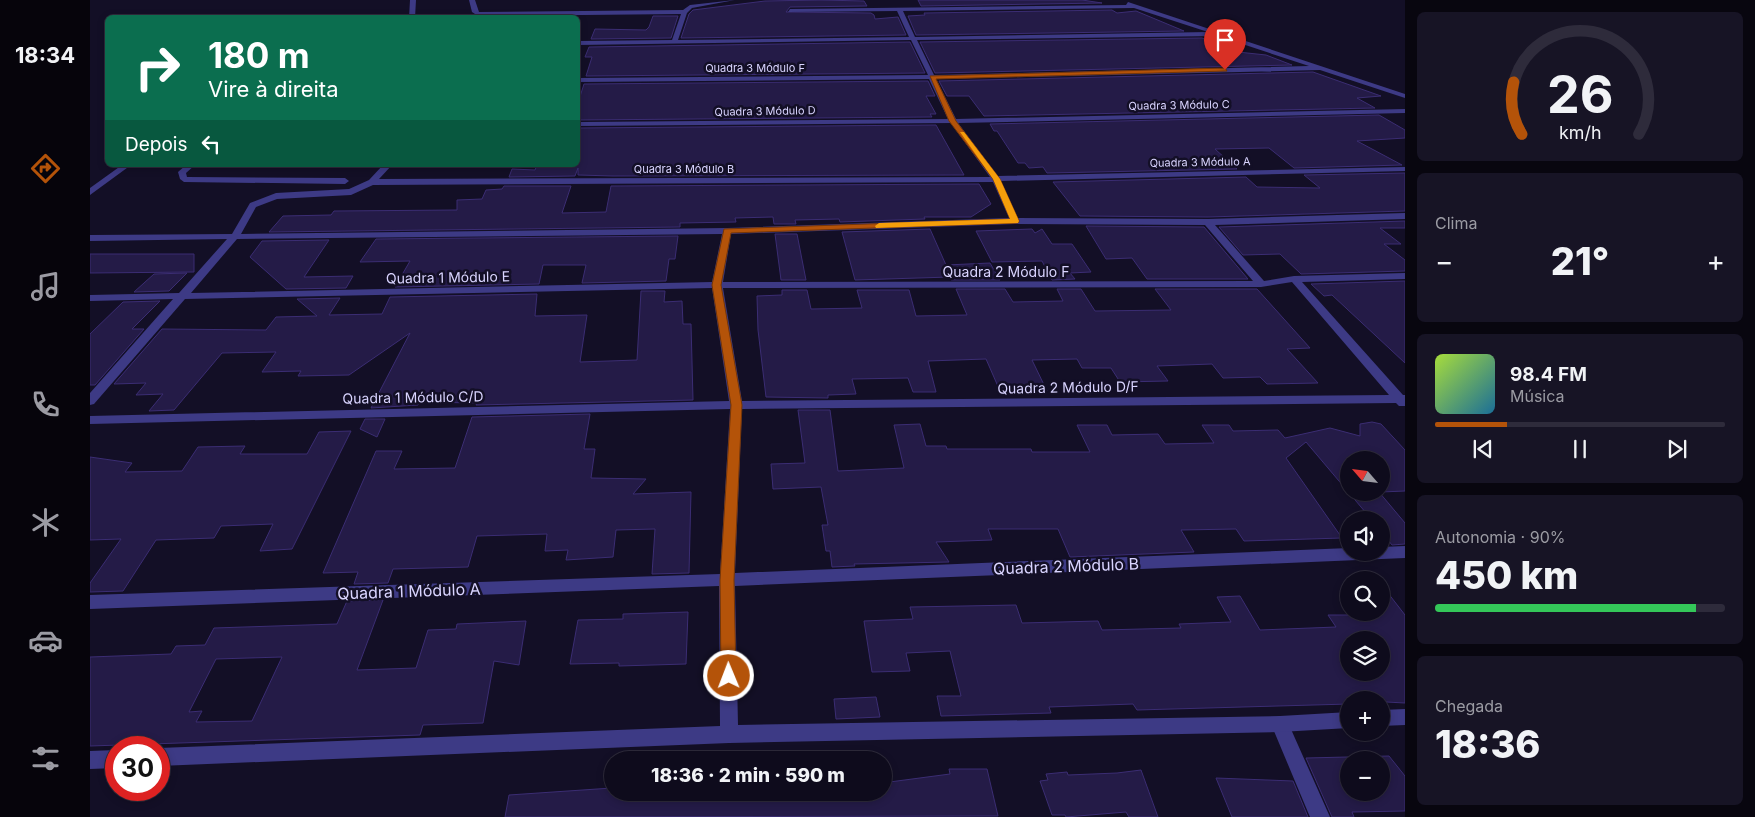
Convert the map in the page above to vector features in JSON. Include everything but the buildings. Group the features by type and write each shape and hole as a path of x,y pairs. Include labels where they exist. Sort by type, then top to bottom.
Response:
{"street":[{"path":"412,15 413,0"},
{"path":"472,0 476,13 483,15"},
{"path":"690,7 691,0"},
{"path":"674,42 684,12 690,7 732,0"},
{"path":"1117,0 1405,96"},
{"path":"790,11 900,11 1134,6"},
{"path":"900,11 953,121 996,179 1015,221"},
{"path":"536,15 684,12"},
{"path":"580,43 913,40 1221,34"},
{"name":"Quadra 3 Módulo F","path":"580,80 932,77 1322,68"},
{"name":"Quadra 3 Módulo C","path":"953,121 1405,111"},
{"name":"Quadra 3 Módulo D","path":"580,124 953,121"},
{"path":"90,192 125,167"},
{"path":"188,167 182,172 184,179 345,181"},
{"path":"90,401 180,296 235,236 253,206 276,196 351,192 372,182 386,167"},
{"name":"Quadra 3 Módulo A","path":"996,179 1405,168"},
{"name":"Quadra 3 Módulo B","path":"372,182 996,179"},
{"path":"90,238 727,231 1015,221 1208,222 1405,216"},
{"path":"1208,222 1261,284"},
{"path":"727,231 717,285 736,405 727,580 729,734"},
{"name":"Quadra 2 Módulo F","path":"717,285 1261,284 1294,279 1405,276"},
{"path":"1294,279 1403,401"},
{"name":"Quadra 1 Módulo E","path":"90,298 717,285"},
{"name":"Quadra 2 Módulo D/F","path":"736,405 1403,401"},
{"name":"Quadra 1 Módulo C/D","path":"90,420 736,405"},
{"name":"Quadra 2 Módulo B","path":"727,580 1405,552"},
{"name":"Quadra 1 Módulo A","path":"90,602 727,580"},
{"path":"1390,718 1405,717"},
{"path":"170,757 729,734 1280,724 1340,721"},
{"path":"1280,724 1320,817"},
{"path":"90,760 105,759"}],"slow traffic":[{"path":"879,226 1015,221 996,179 962,133"}],"route":[{"path":"729,676 727,580 736,405 717,285 727,231 1015,221 996,179 953,121 932,77 1225,70"}]}
